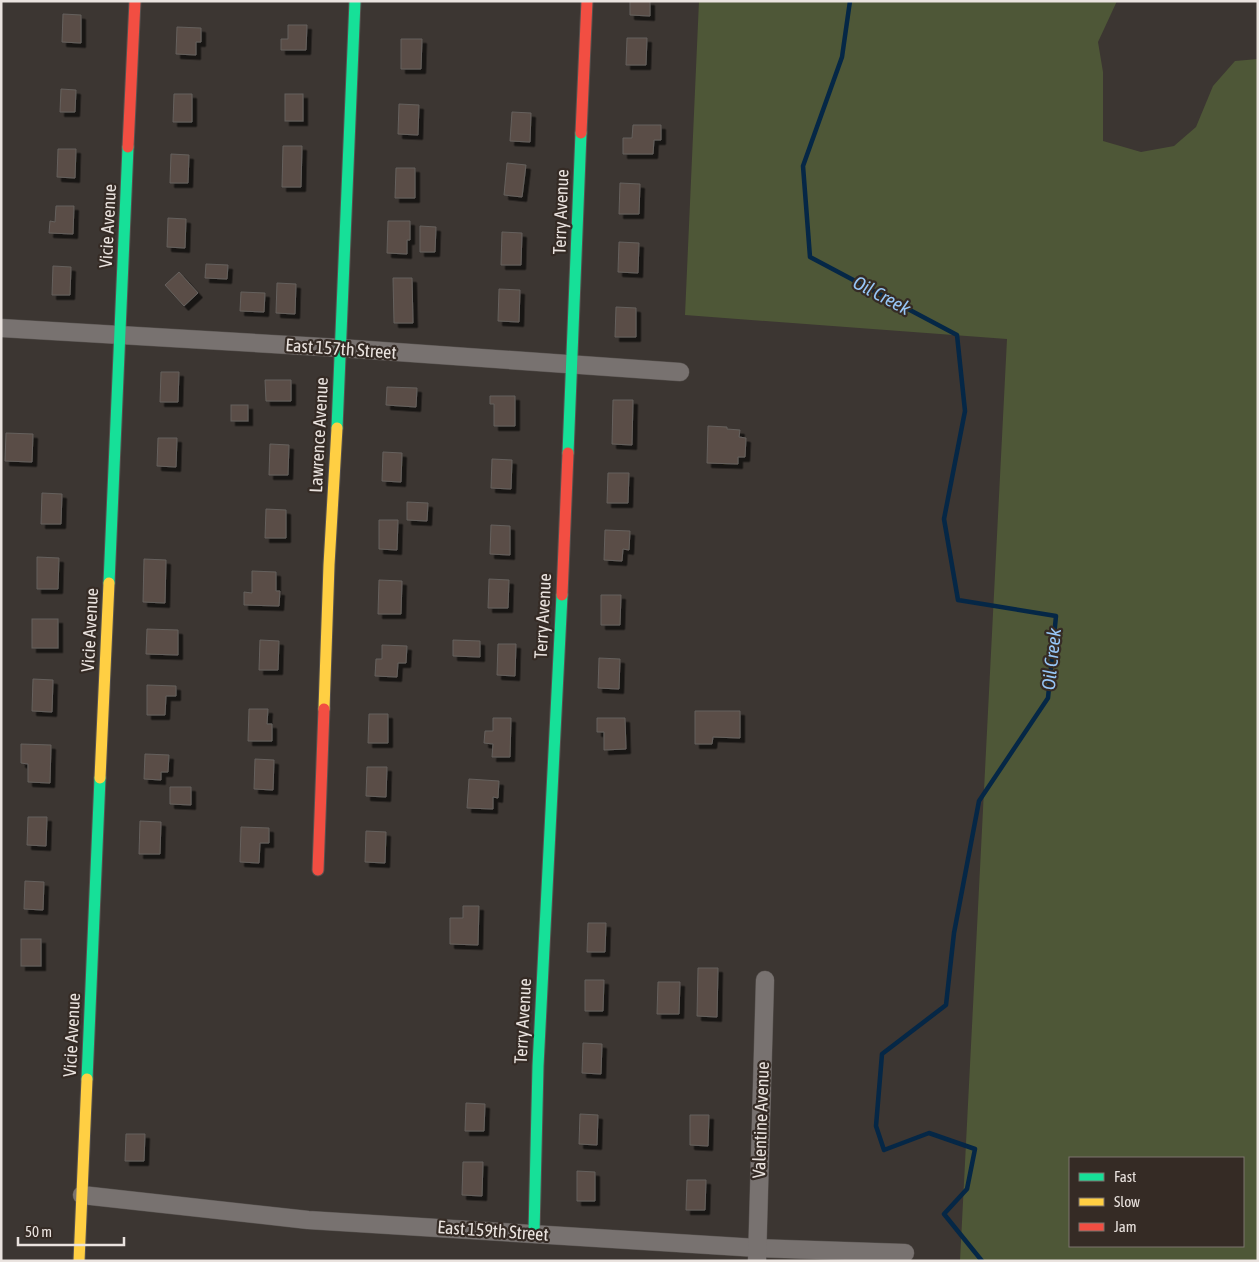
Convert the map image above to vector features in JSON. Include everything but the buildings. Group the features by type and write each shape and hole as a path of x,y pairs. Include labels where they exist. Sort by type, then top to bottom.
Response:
{"street":[{"name":"Vicie Avenue","path":"80,1261 135,1"},
{"name":"Lawrence Avenue","path":"318,870 329,574 339,396 355,1"},
{"name":"Terry Avenue","path":"534,1234 538,1066 565,528 587,1"},
{"name":"East 157th Street","path":"1,328 340,348 680,372"},
{"name":"Valentine Avenue","path":"757,1254 765,980"},
{"name":"East 159th Street","path":"82,1196 308,1220 534,1234 757,1254 905,1253"}],"green space":[{"path":"699,1 1117,1 1098,42 1103,72 1103,141 1141,152 1174,146 1196,127 1213,86 1235,61 1258,59 1258,1261 960,1261 1007,339 685,315"}],"waterway":[{"name":"Oil Creek","path":"850,1 842,57 803,166 810,257 957,335 965,411 944,519 958,600 1056,616 1048,698 979,801 954,933 946,1005 882,1054 876,1126 884,1150 929,1133 975,1149 967,1189 944,1214 982,1261"}],"traffic: fast":[{"path":"337,428 355,1"},
{"path":"568,453 581,133"},
{"path":"109,583 128,147"},
{"path":"534,1233 538,1066 562,595"},
{"path":"87,1079 100,778"}],"traffic: slow":[{"path":"324,709 329,565 337,428"},
{"path":"100,778 109,583"},
{"path":"79,1261 87,1079"}],"traffic: jam":[{"path":"128,147 135,1"},
{"path":"581,133 587,1"},
{"path":"562,595 568,453"},
{"path":"318,870 324,709"}]}
